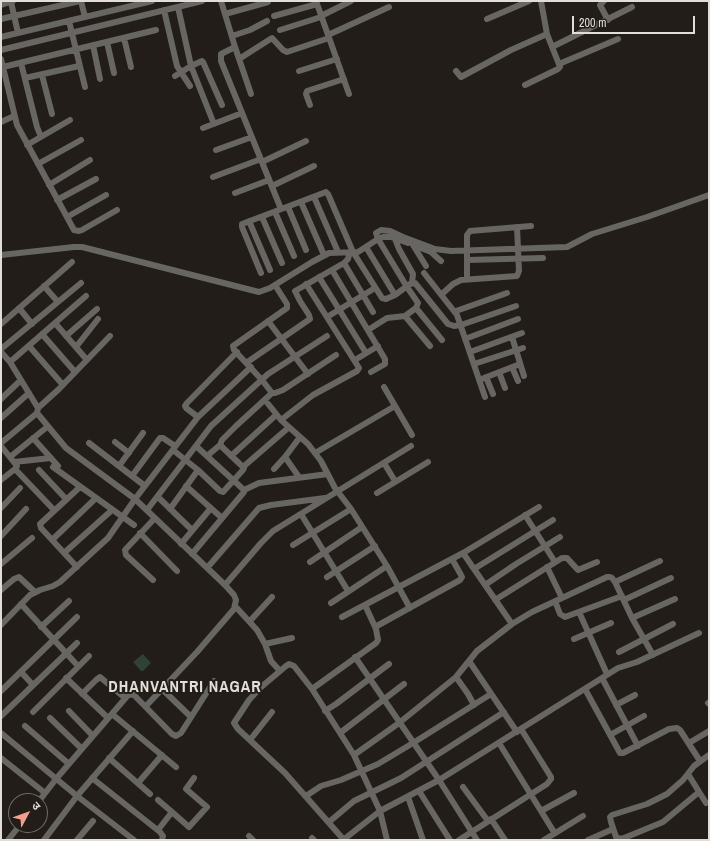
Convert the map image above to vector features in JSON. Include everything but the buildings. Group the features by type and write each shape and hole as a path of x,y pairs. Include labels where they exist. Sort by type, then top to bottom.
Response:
{"street":[{"path":"1,19 80,1 85,17"},
{"path":"1,37 152,1 155,13"},
{"path":"1,50 202,1"},
{"path":"221,1 235,48 252,94"},
{"path":"280,30 321,16 351,1"},
{"path":"487,19 529,1"},
{"path":"525,85 560,68 547,34 541,1"},
{"path":"604,1 600,5 608,20"},
{"path":"1,4 13,2 18,33"},
{"path":"226,14 268,2"},
{"path":"274,16 316,3 349,94"},
{"path":"178,7 191,66 214,124"},
{"path":"239,59 272,38 283,50 287,52 329,37 389,7"},
{"path":"552,46 632,7"},
{"path":"164,10 178,74 190,86"},
{"path":"69,21 85,88"},
{"path":"232,36 250,30 267,21"},
{"path":"3,68 156,30"},
{"path":"456,71 460,76 463,76 511,50 547,34"},
{"path":"124,38 131,67"},
{"path":"559,64 618,39"},
{"path":"107,42 114,73"},
{"path":"93,45 100,79"},
{"path":"235,48 224,52 220,56 272,186 278,210 294,256"},
{"path":"1,59 14,116 27,145 74,230 79,231 117,210"},
{"path":"299,71 336,59"},
{"path":"178,74 200,61 203,62 222,105"},
{"path":"21,63 41,137"},
{"path":"25,78 79,66"},
{"path":"42,74 52,114"},
{"path":"310,105 306,94 308,92 344,80"},
{"path":"203,128 242,113"},
{"path":"2,120 14,116"},
{"path":"27,145 70,120"},
{"path":"216,150 252,137"},
{"path":"38,164 81,140"},
{"path":"212,177 261,160 306,140"},
{"path":"49,185 90,160"},
{"path":"272,186 314,166"},
{"path":"57,200 96,179"},
{"path":"235,193 269,180"},
{"path":"261,273 242,226 243,224 328,193 351,252 382,298 384,299 395,295 409,285 415,283 448,324 454,326 461,326 516,306"},
{"path":"67,217 106,195"},
{"path":"368,330 391,317 405,316 418,305 418,302 409,285 376,235 381,230 390,230 403,237 435,249 451,251 567,247 592,234 647,217 709,195"},
{"path":"314,197 338,252"},
{"path":"301,202 324,255"},
{"path":"288,207 306,250"},
{"path":"262,217 282,263"},
{"path":"249,221 270,270"},
{"path":"467,279 467,235 470,231 531,226"},
{"path":"442,294 458,282 467,279 515,277 518,274 517,227"},
{"path":"1,255 82,247 255,292 265,291 324,255 338,252 351,252 366,247 383,237 395,239 431,252 441,262"},
{"path":"395,239 399,249 414,274 409,285"},
{"path":"412,245 426,266"},
{"path":"366,247 395,295"},
{"path":"246,363 310,317 296,293 297,289 344,264 348,260 351,252"},
{"path":"467,260 543,258"},
{"path":"1,324 72,262"},
{"path":"344,264 373,312"},
{"path":"332,270 385,359 386,362 371,372"},
{"path":"424,273 456,311 485,397"},
{"path":"319,277 366,353"},
{"path":"81,283 32,324 2,354 10,362 47,427 66,448 135,499 207,568 234,595 236,600 235,606 197,652 146,706"},
{"path":"281,420 314,395 357,371 359,368 306,284"},
{"path":"272,393 233,348 235,344 286,309 288,306 275,285"},
{"path":"44,286 58,302"},
{"path":"327,317 375,288"},
{"path":"456,311 507,293"},
{"path":"10,362 86,296"},
{"path":"19,308 32,324"},
{"path":"416,308 442,340"},
{"path":"66,336 97,309"},
{"path":"405,316 430,346"},
{"path":"465,339 518,318"},
{"path":"76,347 98,319"},
{"path":"268,321 308,374"},
{"path":"55,323 87,360"},
{"path":"470,352 522,333"},
{"path":"42,334 75,372"},
{"path":"54,510 16,469 12,459 1,445 48,401 110,336"},
{"path":"147,510 211,426 262,380 327,336"},
{"path":"512,337 524,376"},
{"path":"28,346 63,385"},
{"path":"354,360 378,346"},
{"path":"474,364 523,348"},
{"path":"198,417 186,408 186,403 237,352"},
{"path":"208,456 220,445 222,440 236,426 272,393 283,390 336,355"},
{"path":"479,380 520,364"},
{"path":"512,367 518,381"},
{"path":"1,625 35,592 57,585 108,538 135,499 198,417 251,368"},
{"path":"499,372 505,388"},
{"path":"486,377 493,394"},
{"path":"1,400 21,380"},
{"path":"384,386 412,435"},
{"path":"1,418 29,393"},
{"path":"265,400 288,428 308,444 315,453 333,484 375,546 410,608"},
{"path":"315,453 395,406"},
{"path":"232,456 276,415"},
{"path":"12,459 33,438 47,427"},
{"path":"132,476 160,438 163,438 185,460 222,492 243,470 243,467 288,428"},
{"path":"119,466 143,434"},
{"path":"274,469 300,437"},
{"path":"33,438 51,458 55,467 134,525"},
{"path":"115,442 129,453"},
{"path":"89,443 145,486"},
{"path":"220,445 243,467"},
{"path":"196,446 244,490"},
{"path":"224,585 267,536 411,446"},
{"path":"285,457 299,477"},
{"path":"12,459 51,458"},
{"path":"377,493 428,462"},
{"path":"384,463 395,481"},
{"path":"1,480 16,469"},
{"path":"39,470 66,499"},
{"path":"170,508 198,470"},
{"path":"192,554 243,494 244,490 259,483 299,477 329,476"},
{"path":"77,567 41,528 40,524 80,486"},
{"path":"186,486 222,518"},
{"path":"1,508 20,488"},
{"path":"158,497 192,530"},
{"path":"52,540 96,498"},
{"path":"207,568 259,508 271,505 327,498"},
{"path":"342,617 463,553 539,506"},
{"path":"181,544 211,508"},
{"path":"1,536 26,509"},
{"path":"293,545 351,509"},
{"path":"64,553 112,510"},
{"path":"301,514 348,590"},
{"path":"525,515 555,562"},
{"path":"153,580 124,552 126,547 155,518"},
{"path":"474,569 553,520"},
{"path":"310,562 362,527"},
{"path":"140,533 177,571"},
{"path":"485,584 560,537"},
{"path":"1,564 32,538"},
{"path":"327,577 375,546"},
{"path":"463,553 512,624"},
{"path":"498,604 547,567 562,558 567,558 578,570 597,562"},
{"path":"376,630 461,578 461,575 452,559"},
{"path":"615,582 660,561"},
{"path":"330,603 387,566"},
{"path":"547,567 562,598"},
{"path":"1,590 14,578 19,577 22,578 35,592"},
{"path":"354,755 399,723 456,677 477,651 512,624 555,601 607,577 610,577 615,582 632,618 653,655"},
{"path":"555,601 562,616 568,616 623,598 671,578"},
{"path":"250,621 272,597"},
{"path":"632,618 675,599"},
{"path":"41,627 69,601"},
{"path":"21,604 78,666"},
{"path":"312,689 376,643 378,640 376,630 365,605"},
{"path":"235,606 257,630 265,644 268,654 280,671"},
{"path":"580,612 616,705 638,746"},
{"path":"1,691 77,617"},
{"path":"574,639 611,623"},
{"path":"619,652 673,624"},
{"path":"387,840 380,811 354,755 312,689 291,665 286,666 252,696 235,720 235,726 285,773 344,840 380,811 439,780 618,668 630,666 699,633"},
{"path":"265,644 292,638"},
{"path":"1,716 77,643"},
{"path":"33,712 89,656"},
{"path":"355,658 439,780 477,840"},
{"path":"459,840 547,784 551,779 519,730 504,712 469,661"},
{"path":"325,711 389,664"},
{"path":"21,672 33,685"},
{"path":"86,698 96,680 100,677 125,698"},
{"path":"456,677 474,705"},
{"path":"66,678 86,698 133,731 176,767"},
{"path":"1,758 45,793 125,698 131,694 146,706 174,736 179,735 214,681"},
{"path":"340,733 404,684"},
{"path":"162,689 191,717"},
{"path":"585,689 622,754 672,728 677,728 680,730 700,761"},
{"path":"306,796 321,786 362,771 413,743 491,694"},
{"path":"616,705 635,695"},
{"path":"69,711 93,736"},
{"path":"250,740 272,712"},
{"path":"328,822 354,801 401,778 504,712"},
{"path":"610,735 644,716"},
{"path":"50,718 82,749"},
{"path":"25,726 69,764"},
{"path":"44,840 77,796 133,731"},
{"path":"689,743 709,731"},
{"path":"1,733 77,796 134,840"},
{"path":"499,743 554,832"},
{"path":"138,783 162,755"},
{"path":"699,792 671,817 654,827 620,839 616,837 610,817 612,815 660,798 671,791 694,766 709,755"},
{"path":"109,758 150,794"},
{"path":"688,774 706,803"},
{"path":"92,778 158,830 163,836 162,840"},
{"path":"158,800 189,827 207,806 186,789 194,778"},
{"path":"464,787 505,840"},
{"path":"419,791 450,840"},
{"path":"541,811 574,794"},
{"path":"408,797 423,840"},
{"path":"158,830 172,812"},
{"path":"544,840 554,832 583,816"},
{"path":"77,840 93,821"},
{"path":"588,840 613,829"}],"green space":[{"path":"143,654 151,663 143,671 141,671 133,662"}],"district":[{"name":"DHANVANTRI NAGAR","path":"185,688"}]}
